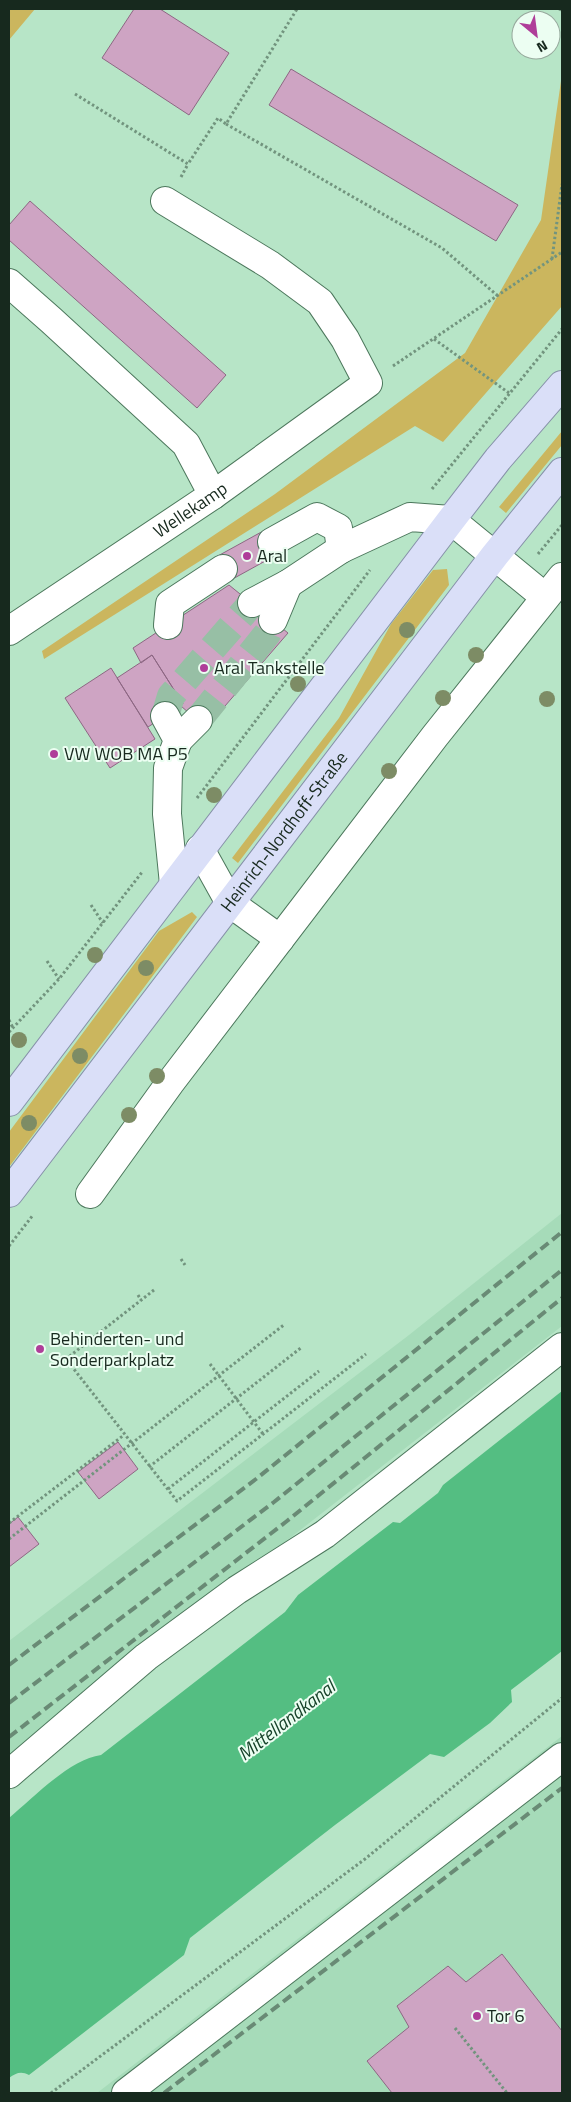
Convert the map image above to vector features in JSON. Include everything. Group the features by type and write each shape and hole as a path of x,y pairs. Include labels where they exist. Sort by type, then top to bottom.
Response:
{"main road":[{"path":"9,1102 498,459 562,385"},
{"name":"Heinrich-Nordhoff-Straße","path":"9,1193 495,555 562,472"}],"street":[{"path":"165,201 270,265 320,302 345,339 368,383"},
{"path":"9,283 186,444 213,495"},
{"name":"Wellekamp","path":"9,631 213,495 368,383"},
{"path":"272,542 317,517 338,528 341,549"},
{"path":"90,1194 170,1083 435,736 554,587 495,555 451,520 410,517 341,549 288,584 252,604"},
{"path":"168,625 170,604 223,569"},
{"path":"273,620 288,584"},
{"path":"165,716 178,740"},
{"path":"174,884 169,835 168,768 178,740 198,720"},
{"path":"200,849 230,903 280,939"},
{"path":"9,1774 146,1657 237,1590 325,1534 562,1347"},
{"path":"126,2093 562,1757"}],"path":[{"path":"226,124 297,9"},
{"path":"75,94 188,164 218,118 442,248 498,296"},
{"path":"552,259 562,184"},
{"path":"368,383 562,252"},
{"path":"410,517 562,329"},
{"path":"434,339 509,393"},
{"path":"9,1032 59,979 103,923 374,564"},
{"path":"91,906 103,923"},
{"path":"47,961 59,979"},
{"path":"9,1020 13,1028"},
{"path":"181,1259 185,1265"},
{"path":"154,1290 66,1359 177,1501 366,1354"},
{"path":"138,1295 141,1300"},
{"path":"9,1538 284,1324"},
{"path":"88,1336 91,1340"},
{"path":"149,1467 302,1347"},
{"path":"210,1364 263,1434"},
{"path":"168,1489 319,1371"},
{"path":"9,1522 124,1435"},
{"path":"51,2093 365,1859 562,1698"},
{"path":"455,2028 507,2093"}],"shaded area":[{"path":"9,9 35,9 9,40"},
{"path":"562,74 562,306 443,442 415,426 44,659 42,651 275,494 465,353 541,220"},
{"path":"562,431 562,445 506,513 499,507"},
{"path":"447,569 449,585 238,863 232,858 339,718 391,624 433,570"},
{"path":"192,912 197,917 9,1167 9,1132 159,931"},
{"path":"562,1213 562,1326 9,1757 9,1641 409,1335"},
{"path":"562,1736 562,2093 97,2093"}],"water":[{"name":"Mittellandkanal","path":"562,1391 562,1651 511,1690 512,1702 490,1723 444,1757 430,1754 190,1938 184,1955 29,2075 19,2073 9,2078 9,1818 40,1790 65,1771 89,1758 101,1755 285,1612 298,1595 393,1522 400,1523 438,1493 443,1485"}],"building":[{"path":"134,9 160,9 229,53 189,115 102,58"},
{"path":"291,69 518,205 496,241 269,105"},
{"path":"30,201 226,375 197,408 9,240 9,225"},
{"name":"Aral","path":"265,530 278,554 229,581 216,557"},
{"path":"229,585 288,633 206,728 181,706 183,704 152,655 141,663 133,648"},
{"path":"152,655 183,704 148,727 117,678"},
{"path":"111,668 155,739 110,768 65,698"},
{"path":"118,1442 138,1469 99,1499 78,1472"},
{"path":"18,1517 39,1544 9,1567 9,1524"},
{"name":"Tor 6","path":"502,1954 562,2031 562,2093 392,2093 367,2061 409,2027 397,2006 448,1966 466,1982"}],"tunnel":[{"path":"165,716 171,696 252,603"},
{"path":"198,720 267,634 273,620"}],"railway":[{"path":"9,1665 256,1479 562,1232"},
{"path":"9,1703 274,1502 562,1270"},
{"path":"9,1737 287,1521 562,1298"},
{"path":"164,2093 562,1788"}],"place":[{"name":"Aral","path":"247,556"},
{"name":"Aral Tankstelle","path":"204,668"},
{"name":"VW WOB MA P5","path":"54,754"},
{"name":"Behinderten- und Sonderparkplatz","path":"40,1349"},
{"name":"Tor 6","path":"477,2016"}]}
